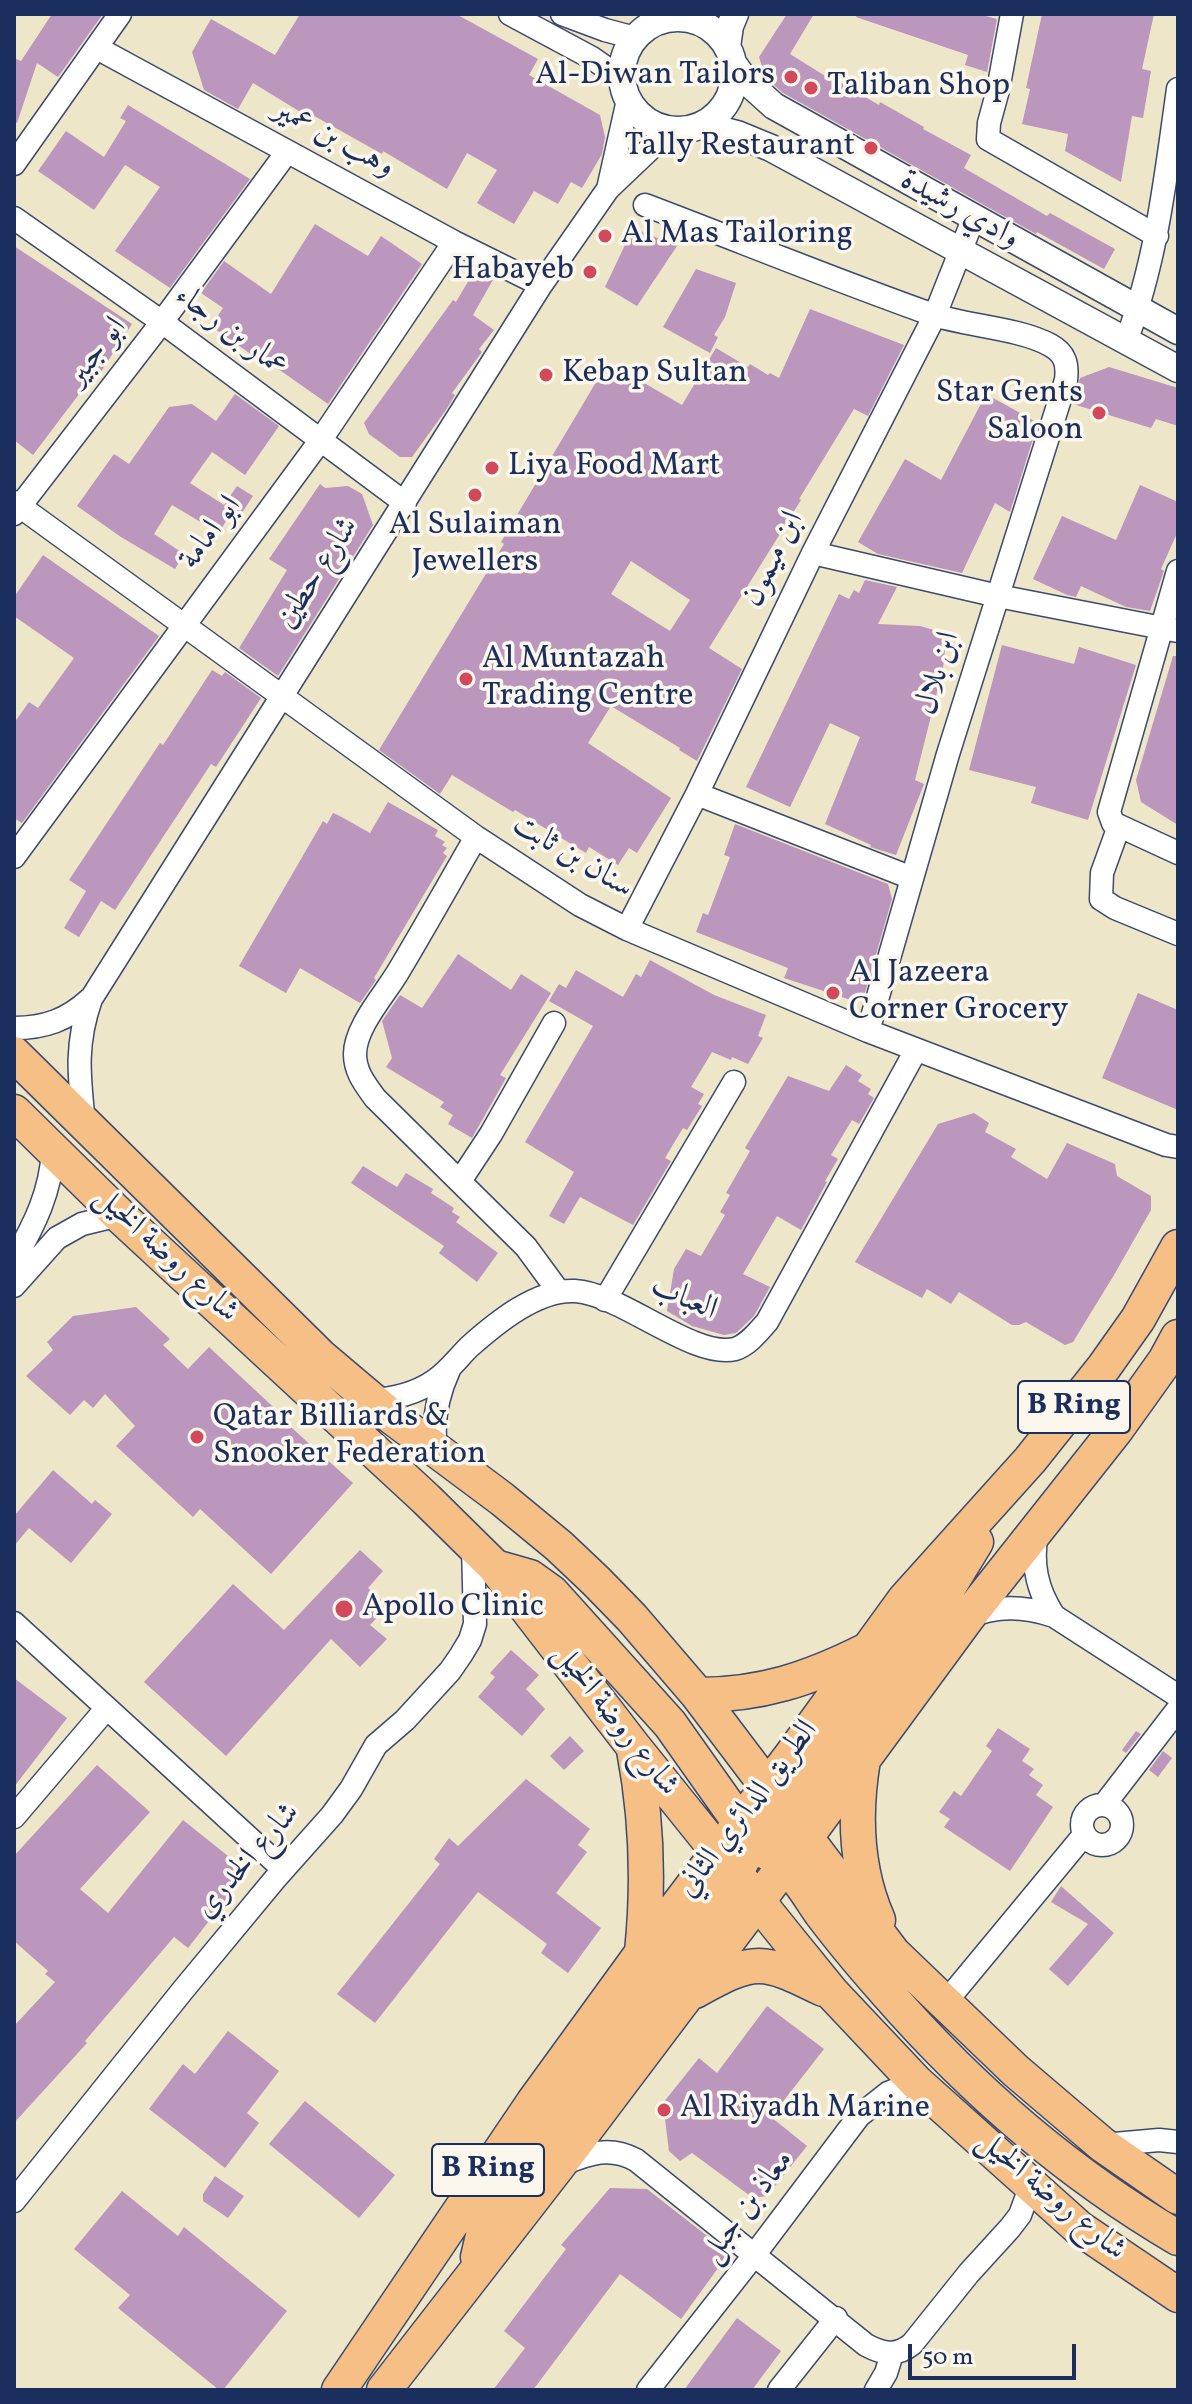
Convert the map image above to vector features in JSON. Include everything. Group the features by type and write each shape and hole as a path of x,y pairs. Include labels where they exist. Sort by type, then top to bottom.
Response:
{"main road":[{"name":"شارع روضة الخيل","path":"14,1054 298,1335 370,1400 559,1546 632,1618 698,1695 893,1953 1016,2071 1103,2145 1178,2197"},
{"name":"شارع روضة الخيل","path":"14,1112 119,1215 484,1556 633,1746 752,1854 832,1993 916,2082 1079,2228 1178,2295"},
{"name":"الطريق الدائري الثاني","path":"339,2390 533,2103 642,1953 752,1854 787,1812 868,1649 905,1599 1040,1449 1104,1367 1138,1319 1178,1247"},
{"name":"الطريق الدائري الثاني","path":"787,1812 863,1758 967,1618 1174,1355"},
{"path":"477,2269 479,2248 493,2207 752,1854 787,1812 948,1588 986,1525 1001,1492"},
{"path":"484,1556 530,1577 551,1592 670,1724 752,1854 842,1940 927,2037 1000,2106 1068,2164 1178,2238"},
{"path":"698,1695 748,1692 797,1681 868,1649"},
{"path":"633,1746 645,1832 646,1892 642,1953"},
{"path":"863,1758 857,1808 860,1858 872,1907 893,1953"},
{"name":"الطريق الدائري الثاني","path":"396,2382 477,2269 684,1997 752,1854"},
{"path":"684,1997 728,1973 752,1966 789,1972 832,1993"}],"street":[{"path":"14,164 120,14"},
{"path":"510,14 592,58 625,90"},
{"path":"562,14 635,38"},
{"path":"730,55 721,38 702,24 682,16 652,25 635,38 624,58 625,90 633,109 649,123 670,130 702,125 715,117 731,92 734,77 730,26 735,14"},
{"path":"1012,14 988,139 1157,236"},
{"name":"وهب بن عمير","path":"97,48 454,242 541,285"},
{"name":"وادي رشيدة","path":"730,55 745,80 774,106 1178,331"},
{"path":"1126,341 1138,310 1157,236 1178,89"},
{"name":"شارع حطين","path":"608,189 625,90"},
{"name":"وادي رشيدة","path":"702,125 737,134 771,148 1178,369"},
{"name":"شارع حطين","path":"84,1123 79,1049 91,999 541,285 608,189 670,130"},
{"name":"ابو جبير","path":"16,508 162,322 287,152"},
{"path":"645,205 935,315"},
{"name":"ابن ميمون","path":"627,929 935,315 974,217"},
{"name":"عمار بن رجاء","path":"14,218 162,322 405,503"},
{"name":"ابو امامة","path":"14,857 320,441 454,242"},
{"name":"ابن بلال","path":"868,1031 1068,367 1063,355 1049,345 935,315"},
{"name":"سنان بن ثابت","path":"16,508 283,695 547,886 627,929 868,1031 1174,1150"},
{"path":"813,553 998,596 1169,629"},
{"path":"1178,571 1169,629 1110,803 1113,823 1178,853"},
{"path":"697,794 912,878"},
{"path":"1119,826 1102,873 1101,899 1115,908 1178,934"},
{"path":"476,837 367,1020 355,1053 360,1078 375,1098 526,1247 559,1292"},
{"name":"شارع حطين","path":"14,1028 36,1028 57,1022 75,1013 91,999"},
{"path":"460,1181 491,1134 554,1023"},
{"name":"العباب","path":"734,1082 605,1300 692,1341 719,1350 736,1349 751,1340 767,1322 916,1050"},
{"path":"15,1258 42,1206 48,1188 53,1150"},
{"path":"14,1286 45,1249 68,1230 119,1215"},
{"path":"370,1400 404,1395 420,1389 449,1369 515,1310 559,1292 578,1291 605,1300"},
{"path":"436,1449 433,1430 435,1409 449,1369"},
{"path":"1038,1529 1036,1574 1039,1589 1054,1616"},
{"name":"شارع الخدري","path":"14,2201 127,2058 342,1802 376,1745 405,1720 450,1671 470,1640 475,1624 484,1556"},
{"path":"967,1618 1011,1608 1054,1616 1178,1696"},
{"path":"14,1623 283,1869"},
{"path":"14,1817 106,1709"},
{"path":"1104,1805 1178,1709"},
{"path":"1104,1805 1119,1814 1122,1824 1120,1835 1109,1844 1091,1842 1084,1835 1082,1824 1085,1814 1093,1807 1104,1805"},
{"path":"944,2004 1084,1835"},
{"name":"معاذ بن جبل","path":"648,2390 859,2116 888,2093 916,2082"},
{"path":"1103,2145 1159,2140 1178,2142"},
{"path":"558,2166 587,2154 616,2152 636,2160 866,2345 892,2354 912,2344 1010,2228 1020,2215 1031,2185"},
{"path":"779,2390 836,2318"},
{"path":"876,2390 892,2354"}],"building":[{"path":"52,14 103,14 58,77 37,63 17,123 14,122 14,58 21,61"},
{"path":"300,14 456,14 538,59 529,75 600,115 605,137 602,154 582,188 571,182 558,204 534,191 514,224 477,203 497,170 467,153 447,189 383,151 382,154 309,113 307,116 253,83 238,109 204,90 192,52 211,19 275,55"},
{"path":"787,14 814,14 790,54 971,155 964,168 1047,216 1050,213 1115,249 1104,269 783,93 766,78 759,57"},
{"path":"857,14 978,14 997,19 987,72 965,65 968,55 856,17"},
{"path":"1042,14 1154,14 1142,69 1151,71 1143,118 1132,116 1121,182 1065,151 1068,134 1022,124 1030,89 1026,88"},
{"path":"128,105 250,179 170,288 115,251 160,187 125,165 94,210 38,171 66,131 104,157 126,121 120,118"},
{"path":"315,224 368,256 381,236 422,264 328,404 211,326 223,308 201,293 224,261 271,294"},
{"path":"633,228 677,246 637,306 605,287"},
{"path":"14,246 132,324 93,384 89,381 33,455 14,440"},
{"path":"476,268 494,278 473,315 494,330 452,393 455,395 446,410 412,457 400,457 369,434 364,423 453,300 456,302"},
{"path":"696,269 736,283 725,317 714,335 718,337 710,353 663,327"},
{"path":"810,309 904,345 868,416 854,409 709,648 742,669 697,761 611,706 588,743 671,798 637,853 629,848 618,865 589,847 586,853 452,775 440,794 379,750 504,544 501,542 608,362 682,405 716,348 748,367 750,364 779,378","holes":["631,561 690,600 670,631 611,594"]},
{"path":"1109,367 1178,388 1178,426 1156,419 1151,428 1073,404 1080,378"},
{"path":"235,394 279,426 245,475 212,452 190,483 224,505 237,486 253,496 238,519 230,514 219,533 172,505 154,534 184,554 175,569 77,506 114,454 129,464 169,407 192,404 216,421"},
{"path":"986,394 1038,423 1010,512 995,503 962,573 878,554 858,542 905,459 941,480"},
{"path":"320,484 325,488 348,486 362,494 373,525 278,676 239,648 287,570 269,559"},
{"path":"1140,485 1178,502 1178,531 1161,569 1164,571 1150,611 1126,607 1081,586 1076,597 1067,595 1033,579 1062,516 1116,540"},
{"path":"43,555 159,636 22,823 14,818 14,723 29,702 38,708 74,658 14,616 14,597"},
{"path":"865,580 897,587 878,624 920,626 941,632 946,641 943,668 915,780 924,784 896,855 870,847 825,824 860,737 830,723 790,807 746,787 839,594 849,599 854,590 859,593"},
{"path":"1002,645 1074,664 1079,647 1136,665 1088,820 1031,803 1036,787 969,770"},
{"path":"1173,656 1178,656 1178,825 1141,802 1136,780"},
{"path":"212,670 222,676 225,672 261,698 216,767 211,764 115,910 101,901 79,937 64,928 86,891 69,880"},
{"path":"388,802 438,830 435,836 445,842 442,845 447,848 443,853 447,856 360,1003 300,968 286,993 239,966 323,821 327,824 333,813 370,833"},
{"path":"735,824 888,884 892,899 864,996 854,1001 784,978 788,968 696,932 703,913 708,915 730,857 724,855"},
{"path":"458,954 511,990 521,974 551,993 500,1075 506,1078 472,1138 448,1124 453,1115 440,1107 444,1102 386,1067 392,1058 382,1021 400,995 422,1008"},
{"path":"650,960 714,995 766,1015 758,1036 763,1038 748,1064 712,1052 691,1087 704,1094 698,1104 702,1106 687,1130 683,1128 665,1158 671,1161 633,1225 580,1197 564,1224 549,1216 574,1172 525,1142 593,1026 549,1001 559,984 566,988 576,970 623,997 636,974 641,977"},
{"path":"1138,993 1178,1010 1178,1110 1102,1078"},
{"path":"846,1065 862,1075 858,1081 871,1089 868,1094 874,1098 859,1124 852,1120 831,1155 838,1159 801,1230 777,1216 743,1274 770,1287 754,1316 736,1333 724,1335 692,1326 667,1311 674,1269 686,1249 701,1256 725,1215 720,1212 730,1195 726,1193 750,1151 745,1148 788,1076 829,1091"},
{"path":"974,1113 989,1123 985,1132 1016,1149 1011,1157 1047,1179 1067,1143 1115,1164 1117,1176 1151,1196 1151,1210 1073,1342 1065,1345 1026,1322 1012,1325 959,1292 951,1304 927,1289 922,1298 855,1262 938,1124"},
{"path":"363,1166 397,1187 406,1173 433,1189 431,1193 454,1208 452,1212 460,1217 456,1222 498,1253 477,1282 439,1253 444,1246 351,1183"},
{"path":"136,1307 170,1339 163,1345 188,1369 209,1347 353,1483 271,1574 200,1509 193,1517 116,1446 135,1426 105,1394 93,1408 84,1400 70,1415 26,1376 53,1350 47,1342 73,1316"},
{"path":"53,1470 92,1504 95,1500 112,1514 71,1563 29,1528 14,1546 14,1516"},
{"path":"360,1550 383,1571 368,1588 388,1606 370,1625 387,1639 360,1667 331,1639 226,1756 144,1682 233,1584 284,1630"},
{"path":"511,1650 539,1675 526,1689 545,1709 522,1736 478,1697 495,1677 490,1673"},
{"path":"14,1678 67,1718 14,1787"},
{"path":"998,1728 1030,1749 1022,1761 1034,1769 1029,1775 1043,1785 1036,1795 1053,1807 1010,1871 944,1827 950,1819 939,1812 954,1791 961,1796 992,1751 986,1746"},
{"path":"1136,1731 1141,1734 1126,1753 1122,1750"},
{"path":"570,1736 584,1751 564,1770 550,1756"},
{"path":"1163,1751 1172,1758 1158,1777 1149,1770"},
{"path":"97,1765 150,1812 80,1889 108,1913 183,1820 233,1860 234,1889 188,1948 174,1937 85,2041 87,2043 14,2123 14,2026 55,1982 45,1974 48,1971 14,1941 14,1856"},
{"path":"526,1779 590,1829 578,1845 587,1852 556,1893 601,1928 568,1973 541,1953 547,1944 478,1892 375,2023 337,1994 440,1864 434,1859 449,1838 458,1846"},
{"path":"1061,1886 1114,1933 1068,1986 1049,1969 1088,1924 1051,1902"},
{"path":"767,2006 824,2049 771,2117 807,2146 767,2196 753,2198 692,2153 680,2161 669,2151 663,2103 699,2058 717,2073"},
{"path":"228,2031 279,2071 247,2113 259,2123 225,2168 149,2109 183,2064 195,2074"},
{"path":"305,2101 395,2175 359,2218 269,2144"},
{"path":"215,2176 244,2196 228,2218 203,2201 203,2194"},
{"path":"610,2188 647,2189 729,2253 681,2319 620,2274 533,2390 493,2390 525,2348 504,2331 566,2249 561,2245"},
{"path":"122,2191 178,2236 184,2227 287,2311 223,2390 219,2390 118,2308 130,2295 74,2249"},
{"path":"737,2318 781,2351 752,2390 684,2390"}],"place":[{"name":"Al-Diwan Tailors","path":"791,77"},
{"name":"Taliban Shop","path":"811,88"},
{"name":"Tally Restaurant","path":"871,148"},
{"name":"Al Mas Tailoring","path":"605,236"},
{"name":"Habayeb","path":"590,272"},
{"name":"Kebap Sultan","path":"546,375"},
{"name":"Star Gents Saloon","path":"1099,413"},
{"name":"Liya Food Mart","path":"492,468"},
{"name":"Al Sulaiman Jewellers","path":"475,495"},
{"name":"Al Muntazah Trading Centre","path":"466,679"},
{"name":"Al Jazeera Corner Grocery","path":"833,993"},
{"name":"Qatar Billiards & Snooker Federation","path":"197,1437"},
{"name":"Apollo Clinic","path":"344,1609"},
{"name":"Al Riyadh Marine","path":"664,2110"}]}
